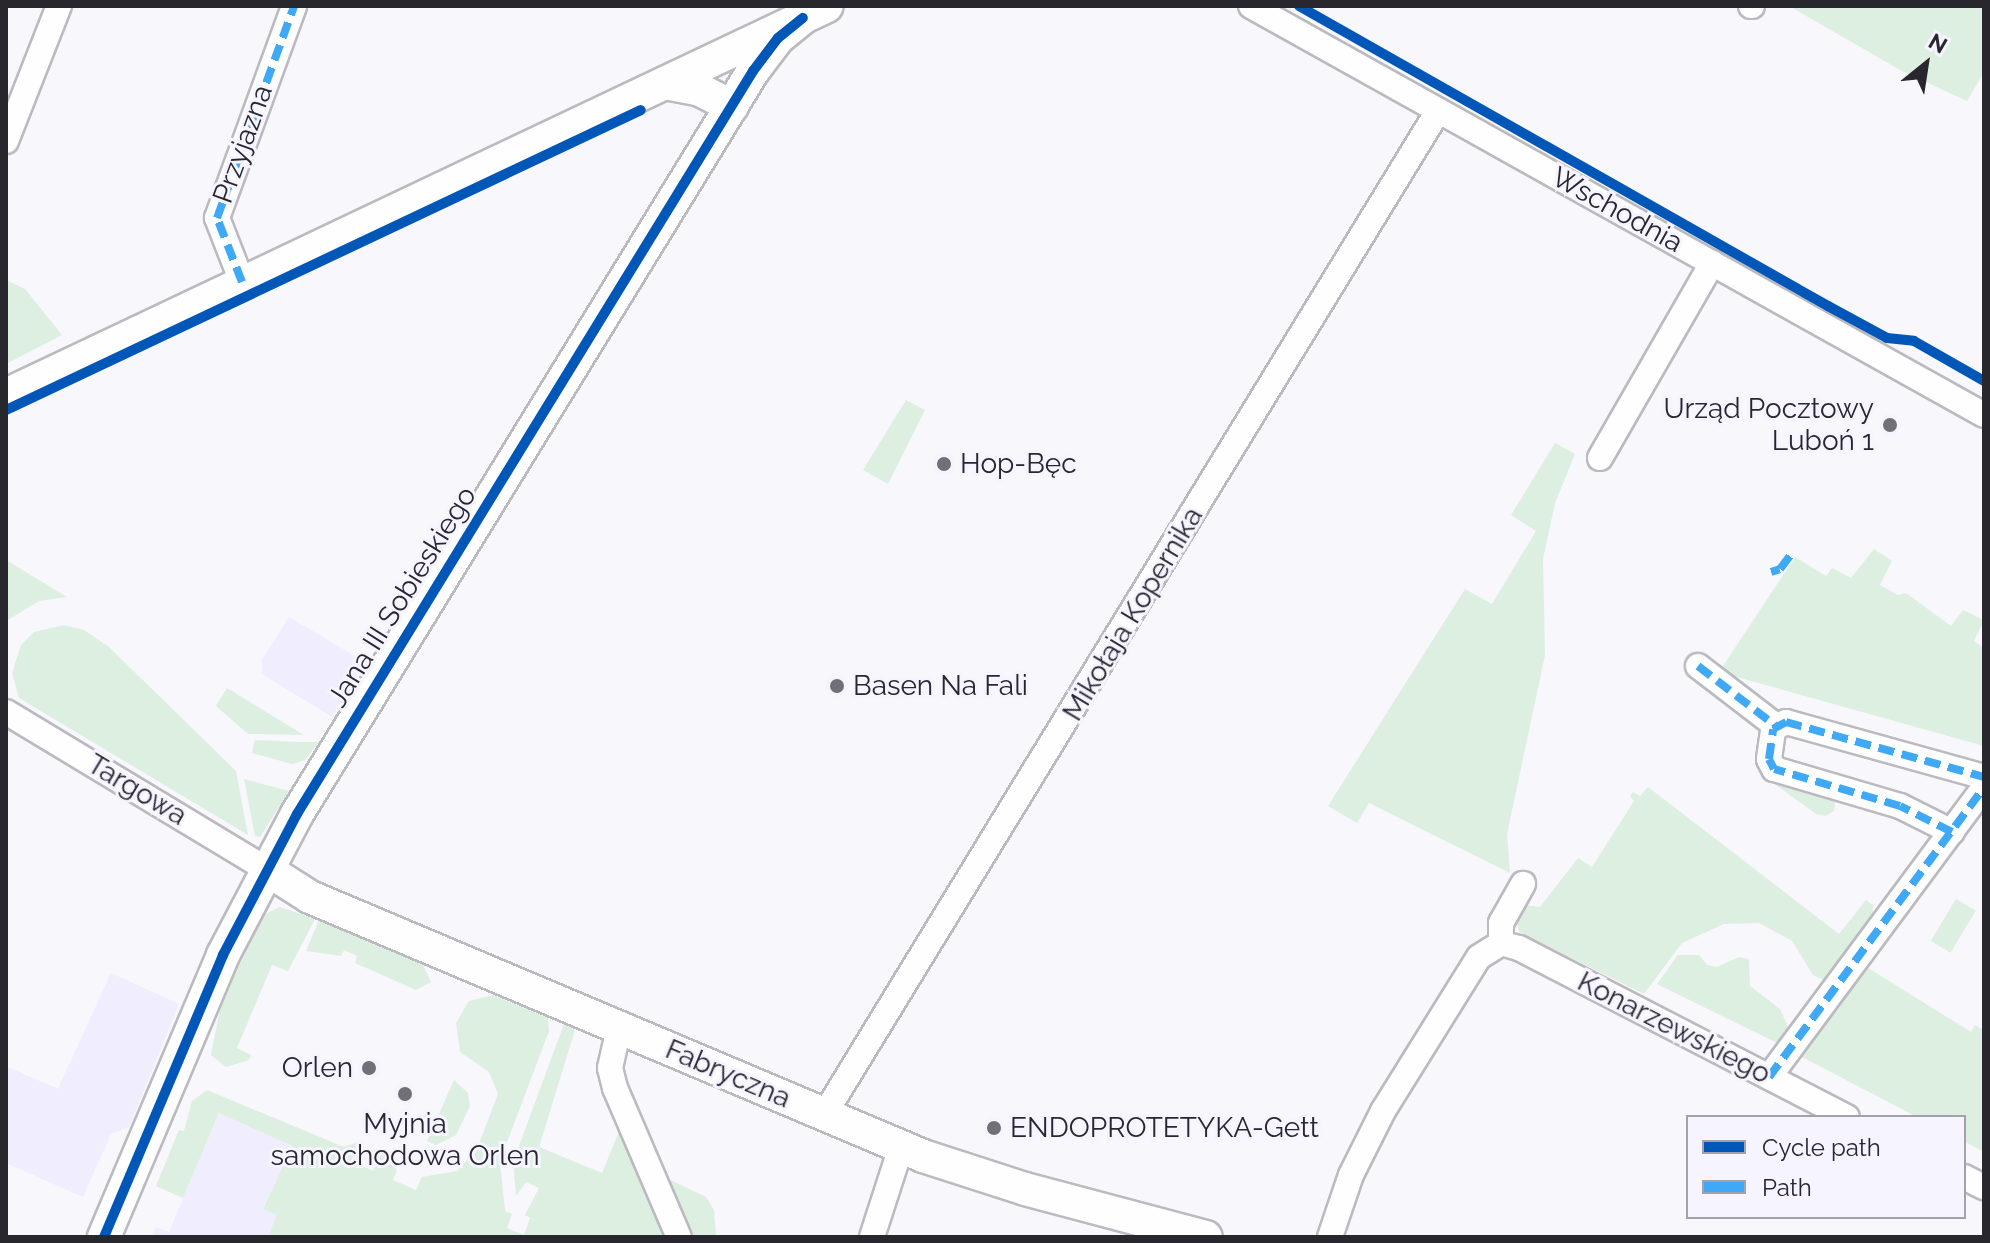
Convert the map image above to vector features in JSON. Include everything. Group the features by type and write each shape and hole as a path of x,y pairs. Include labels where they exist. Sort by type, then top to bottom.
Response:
{"street":[{"path":"6,141 59,6"},
{"name":"Przyjazna","path":"242,282 217,218 294,6"},
{"name":"Wschodnia","path":"1251,6 1984,415"},
{"path":"6,395 815,12"},
{"name":"Jana III Sobieskiego","path":"104,1237 223,955 266,869 732,106 770,47 815,12"},
{"path":"665,83 689,86 732,106"},
{"name":"Mikołaja Kopernika","path":"824,1115 1438,111"},
{"path":"1600,458 1712,263"},
{"path":"1698,666 1776,726"},
{"name":"Targowa","path":"6,712 266,869"},
{"path":"1776,726 1786,722 1984,777"},
{"path":"1776,726 1769,759 1774,769 1900,806 1952,832"},
{"path":"1769,1077 1984,788"},
{"name":"Fabryczna","path":"266,869 310,897 901,1147 997,1181 1206,1237"},
{"path":"1330,1237 1351,1175 1383,1111 1479,957 1501,943 1501,923 1523,884"},
{"name":"Konarzewskiego","path":"1501,943 1519,948 1843,1115"},
{"path":"619,1028 610,1058 615,1088 679,1237"},
{"path":"872,1237 901,1147"},
{"path":"1966,1178 1984,1187"}],"shaded area":[{"path":"289,617 365,662 332,717 262,674 262,660"},
{"path":"111,973 179,1004 129,1127 111,1134 83,1197 6,1163 6,1066 58,1089"},
{"path":"219,1113 292,1146 263,1208 277,1215 268,1237 151,1237 156,1227 169,1232"}],"green space":[{"path":"1789,6 1984,6 1984,72 1967,101 1902,71"},
{"path":"6,280 25,289 62,335 6,364"},
{"path":"906,400 925,410 888,484 863,470"},
{"path":"1555,443 1575,454 1555,503 1543,559 1545,655 1507,834 1510,873 1369,803 1357,823 1328,806 1465,589 1492,604 1536,531 1511,515"},
{"path":"1874,549 1892,561 1880,585 1898,595 1906,593 1951,626 1963,610 1984,620 1974,641 1984,648 1984,746 1719,672 1795,557 1826,576 1832,568 1851,578"},
{"path":"6,560 67,597 39,601 6,621"},
{"path":"64,625 84,630 109,647 236,771 248,835 19,698 12,673 21,645 34,632"},
{"path":"227,688 304,735 248,734 216,706"},
{"path":"255,740 319,742 305,760 292,764 252,753"},
{"path":"244,779 289,791 260,837 255,836"},
{"path":"1769,780 1826,796 1835,803 1834,811 1826,816 1816,814"},
{"path":"1648,787 1839,934 1866,900 1873,905 1872,919 1824,980 1813,975 1792,941 1759,923 1724,924 1682,943 1644,994 1519,932 1517,922 1524,905 1540,907 1578,858 1592,867 1634,801 1630,796 1633,792 1640,796"},
{"path":"1956,899 1976,911 1950,953 1931,941"},
{"path":"280,907 315,919 288,971 272,965 237,1048 251,1055 249,1060 226,1067 211,1055 221,1004 263,915"},
{"path":"319,920 423,965 431,982 416,990 355,963 357,956 344,950 341,956 306,951"},
{"path":"1678,955 1699,955 1707,965 1717,967 1739,957 1749,959 1750,986 1780,1009 1788,1027 1777,1043 1657,984"},
{"path":"1865,966 1971,1032 1975,1025 1984,1030 1984,1152 1966,1142 1966,1115 1913,1115 1800,1056 1839,1008"},
{"path":"493,995 548,1018 549,1031 500,1161 505,1211 512,1214 507,1228 524,1235 530,1218 525,1215 539,1188 526,1182 516,1196 513,1162 564,1024 575,1030 539,1147 602,1173 620,1129 670,1237 268,1237 277,1215 263,1209 292,1146 219,1113 183,1198 156,1186 179,1130 184,1131 192,1101 207,1090 344,1147 361,1141 352,1161 373,1171 382,1150 397,1170 393,1180 416,1190 422,1177 457,1171 477,1149 498,1094 489,1072 460,1052 456,1023 469,1001"},
{"path":"454,1080 468,1093 470,1106 456,1135 436,1145 427,1141"},
{"path":"660,1175 706,1197 714,1210 716,1237 691,1237"}],"marked path":[{"path":"242,282 217,218 294,6"},
{"path":"1771,572 1780,569 1792,553"},
{"path":"1698,666 1776,726"},
{"path":"1952,832 1900,806 1774,769 1769,759 1773,729 1786,722 1984,777"},
{"path":"1769,1077 1984,788"}],"cycle path":[{"path":"1299,6 1828,306 1887,338 1914,341 1984,381"},
{"path":"104,1237 223,955 297,814 753,71 778,38 803,18"},
{"path":"6,410 641,110"}],"place":[{"name":"Urząd Pocztowy Luboń 1","path":"1890,425"},
{"name":"Hop-Bęc","path":"944,464"},
{"name":"Basen Na Fali","path":"837,686"},
{"name":"Orlen","path":"369,1068"},
{"name":"Myjnia samochodowa Orlen","path":"405,1094"},
{"name":"ENDOPROTETYKA-Gett","path":"994,1128"}]}
